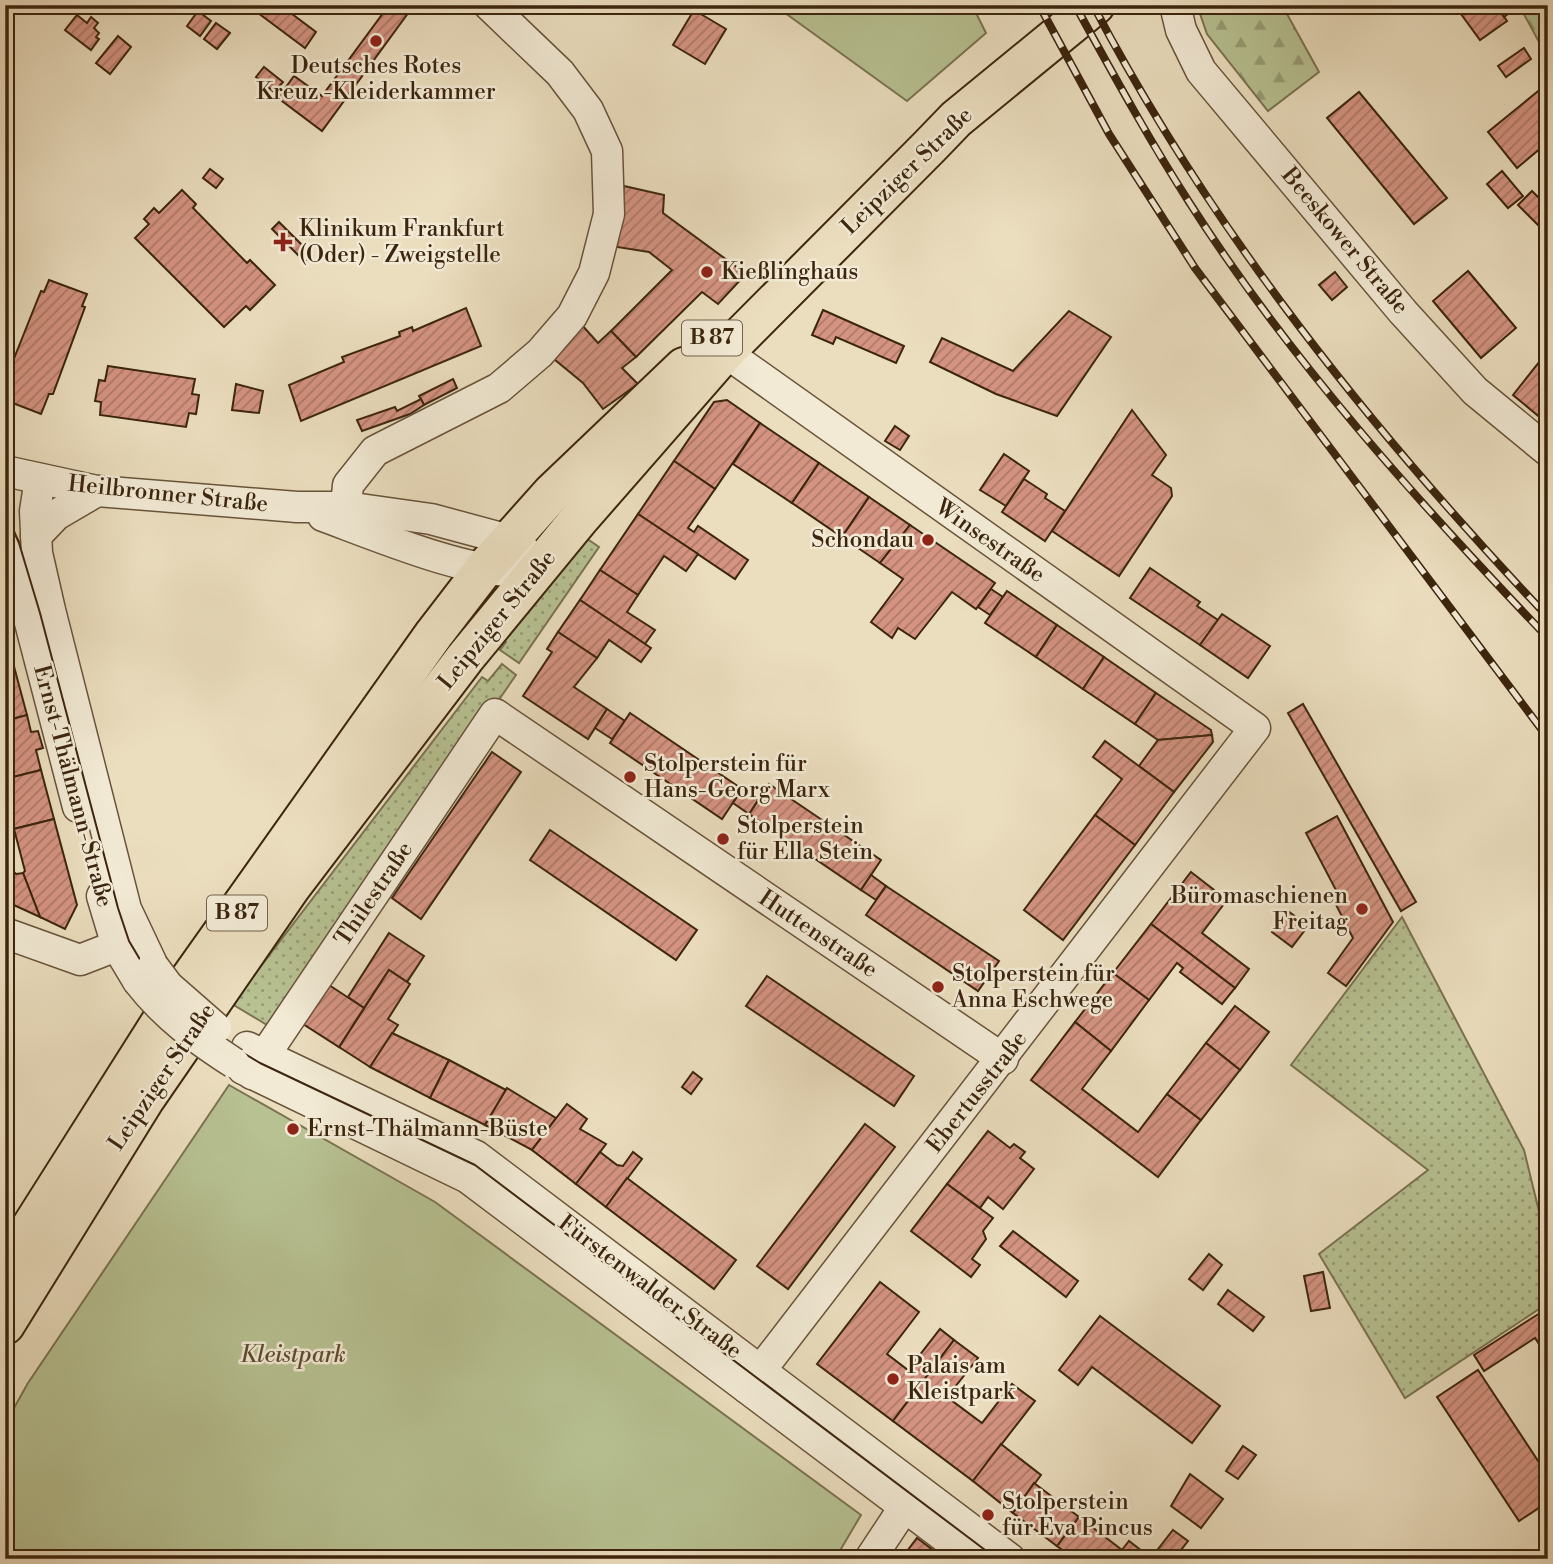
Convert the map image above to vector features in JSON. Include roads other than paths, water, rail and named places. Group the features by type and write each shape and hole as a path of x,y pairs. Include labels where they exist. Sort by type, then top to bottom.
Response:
{"main road":[{"name":"Leipziger Straße","path":"5,1268 174,1001 484,569 552,493 696,355 939,108 1060,5"},
{"name":"Leipziger Straße","path":"5,1325 145,1099 291,887 465,658 544,562 725,352 956,119 1095,5"}],"street":[{"path":"346,507 348,485 375,451 499,388 540,353 572,316 594,273 609,214 607,151 588,110 560,73 489,5"},
{"name":"Beeskower Straße","path":"1175,5 1181,30 1201,71 1412,322 1475,390 1548,452"},
{"name":"Winsestraße","path":"725,352 1255,728"},
{"name":"Heilbronner Straße","path":"5,451 40,479"},
{"name":"Heilbronner Straße","path":"5,471 97,491 297,507 346,507 431,519 509,540 544,562"},
{"path":"5,488 15,482 40,479"},
{"name":"Ernst-Thälmann-Straße","path":"27,611 37,553 35,511 40,479"},
{"path":"36,536 55,516 97,491"},
{"name":"Heilbronner Straße","path":"297,507 418,550 484,569 512,570 544,562"},
{"name":"Ernst-Thälmann-Straße","path":"5,548 27,611 127,942 146,974"},
{"name":"Huttenstraße","path":"495,714 1003,1059"},
{"name":"Thilestraße","path":"249,1060 495,714"},
{"name":"Ebertusstraße","path":"754,1379 1003,1059 1255,728"},
{"path":"5,933 80,960 127,942"},
{"name":"Fürstenwalder Straße","path":"146,974 168,986 249,1060 475,1156 754,1379 911,1497 1010,1559"},
{"path":"870,1559 911,1497"},
{"name":"Fürstenwalder Straße","path":"911,1497 974,1559"}],"tram line":[{"path":"5,510 19,543 40,613 118,908 129,941 165,996 202,1028 260,1063 475,1165 997,1559"}],"railway":[{"path":"1039,5 1109,134 1195,268 1548,738"},
{"path":"1075,5 1174,178 1269,318 1404,482 1548,638"},
{"path":"1093,5 1190,170 1243,250 1300,327 1420,475 1548,617"}],"place":[{"name":"Deutsches Rotes Kreuz -Kleiderkammer","path":"376,41"},
{"name":"Klinikum Frankfurt (Oder) - Zweigstelle","path":"283,242"},
{"name":"Kießlinghaus","path":"707,272"},
{"name":"Schondau","path":"928,540"},
{"name":"Stolperstein für Hans-Georg Marx","path":"630,777"},
{"name":"Stolperstein für Ella Stein","path":"723,839"},
{"name":"Büromaschienen Freitag","path":"1362,909"},
{"name":"Stolperstein für Anna Eschwege","path":"938,987"},
{"name":"Ernst-Thälmann-Büste","path":"293,1129"},
{"name":"Palais am Kleistpark","path":"893,1379"},
{"name":"Stolperstein für Eva Pincus","path":"988,1515"}],"park label":[{"name":"Kleistpark","path":"293,1355"}]}
